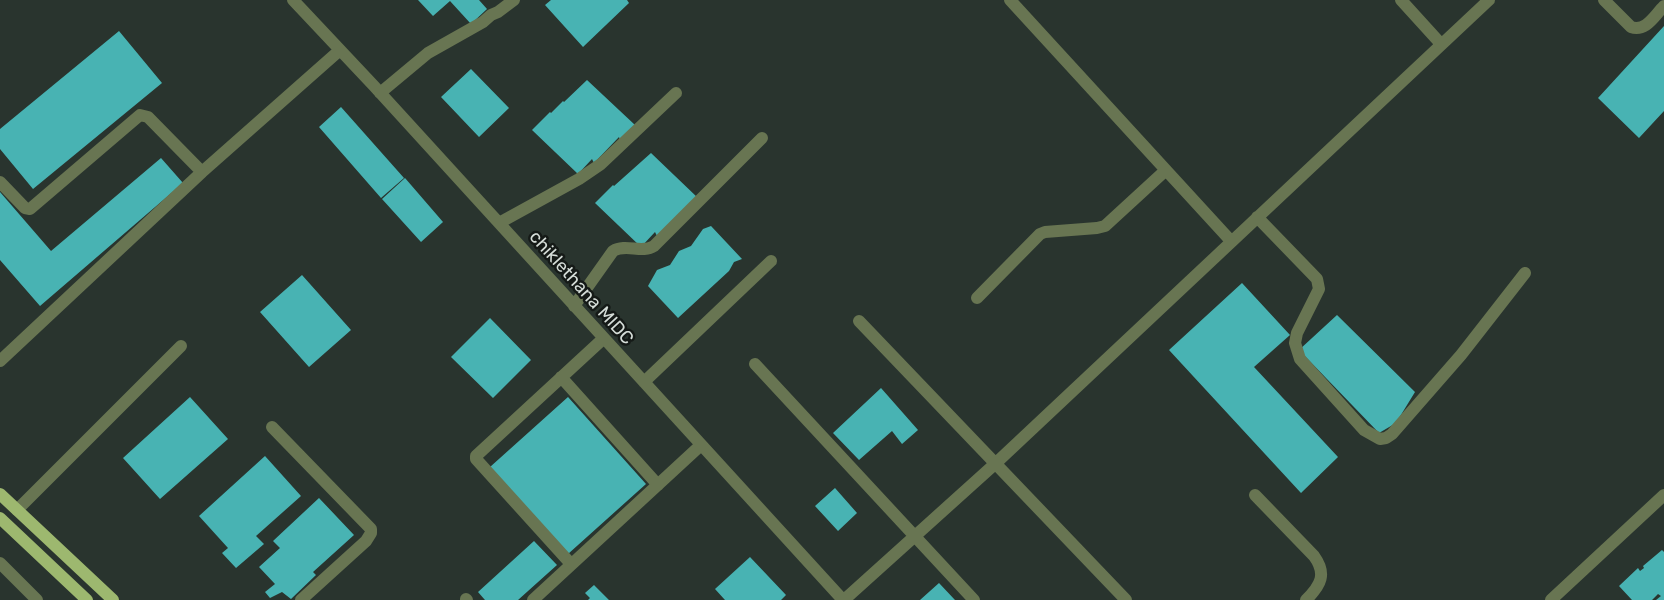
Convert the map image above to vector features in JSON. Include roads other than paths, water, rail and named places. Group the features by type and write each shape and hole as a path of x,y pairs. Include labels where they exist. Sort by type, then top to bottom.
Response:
{"main road":[{"path":"0,494 113,600"},
{"path":"0,518 87,600"}],"street":[{"name":"chiklethana MIDC","path":"293,0 843,600"},
{"path":"380,93 428,53 483,22 514,0"},
{"path":"1010,0 1231,241"},
{"path":"1401,0 1441,44"},
{"path":"843,600 996,464 1489,0"},
{"path":"1604,0 1631,28 1636,29 1645,27 1664,6"},
{"path":"0,361 202,172 340,50"},
{"path":"498,223 579,179 601,164 676,93"},
{"path":"0,182 25,208 30,209 140,115 148,117 202,172"},
{"path":"574,306 613,252 623,247 648,250 654,246 762,138"},
{"path":"977,298 1040,234 1105,226 1166,170"},
{"path":"1257,217 1317,279 1319,284 1319,289 1297,333 1295,343 1300,359 1364,430 1380,439 1392,434 1461,354 1525,273"},
{"path":"644,382 771,261"},
{"path":"859,321 1126,600"},
{"path":"571,564 476,456 604,338"},
{"path":"17,510 181,346"},
{"path":"755,364 974,600"},
{"path":"561,377 658,485"},
{"path":"272,427 371,528 371,533 366,541 301,600"},
{"path":"532,600 701,445"},
{"path":"1255,495 1320,564 1322,572 1319,583 1306,600"},
{"path":"1551,600 1664,495"},
{"path":"0,563 37,600"}]}
